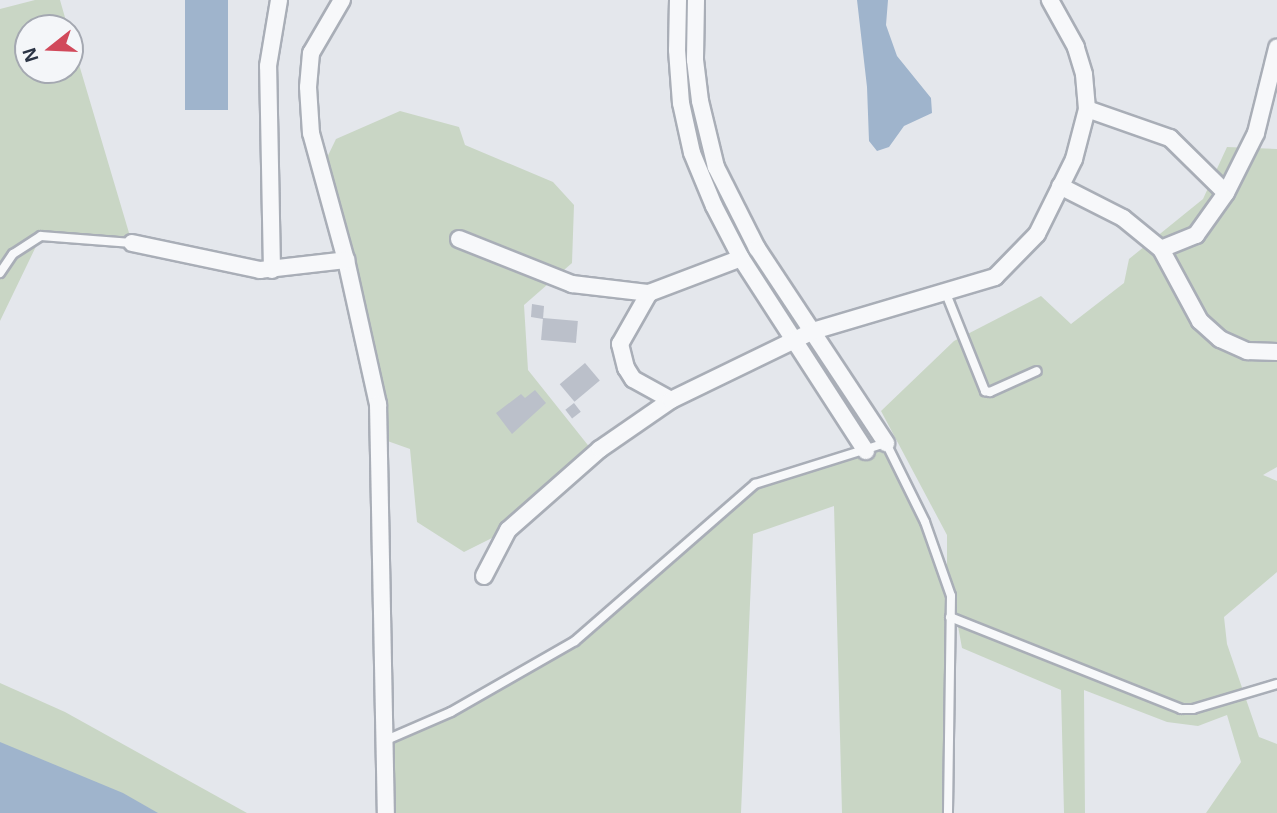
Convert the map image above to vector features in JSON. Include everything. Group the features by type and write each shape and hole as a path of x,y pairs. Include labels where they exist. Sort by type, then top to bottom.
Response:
{"street":[{"path":"272,270 268,66 279,0"},
{"path":"342,0 311,53 308,87 311,133 346,260 378,404 386,813"},
{"path":"678,0 677,50 681,103 692,153 714,206 741,258 866,451"},
{"path":"696,0 700,101 716,167 757,248 886,443"},
{"path":"484,576 508,530 600,449 671,400 813,331 995,277 1037,234 1074,159 1087,109 1084,74 1076,47 1050,0"},
{"path":"1161,249 1196,235 1226,193 1256,133 1277,48"},
{"path":"1087,109 1170,138 1226,193"},
{"path":"1060,186 1123,218 1161,249 1200,321 1220,339 1247,351 1277,352"},
{"path":"459,239 572,284 649,293 741,258"},
{"path":"132,243 208,261 272,270 346,260"},
{"path":"649,293 620,344 622,356 633,379 671,400"}],"lane":[{"path":"677,50 696,49"},
{"path":"692,153 710,148"},
{"path":"0,273 13,254 41,236 132,243"},
{"path":"741,258 757,248"},
{"path":"945,291 985,391 990,392 1037,371"},
{"path":"384,741 451,712 575,641 755,484 886,443 925,522 951,596 948,813"},
{"path":"950,617 1181,709 1193,709 1277,684"}],"green space":[{"path":"35,0 60,0 64,14 14,14 14,84 84,84 84,81 132,243 41,236 0,321 0,9"},
{"path":"400,111 459,127 465,145 553,182 574,205 572,263 524,305 528,370 595,454 508,530 464,552 417,522 410,449 379,438 321,170 336,139"},
{"path":"1227,147 1277,149 1277,467 1263,475 1277,481 1277,572 1224,617 1227,644 1259,737 1277,744 1277,813 1206,813 1241,762 1227,715 1198,726 1167,722 1084,690 1085,813 1064,813 1061,690 962,648 947,566 947,535 881,411 954,341 1041,296 1071,324 1124,283 1129,259 1203,199"},
{"path":"886,443 925,522 951,596 948,813 842,813 834,506 753,534 741,813 386,813 384,741 451,712 575,641 755,484"},
{"path":"0,683 65,712 247,813 138,813 0,745"}],"water":[{"path":"185,0 228,0 228,110 185,110"},
{"path":"857,0 888,0 886,25 897,56 931,98 932,113 904,126 889,147 877,151 869,141 867,87"},
{"path":"0,742 123,793 158,813 0,813"}],"building":[{"path":"532,304 544,306 543,319 531,317"},
{"path":"543,318 578,321 576,343 541,340"},
{"path":"585,363 600,381 575,402 560,384"},
{"path":"535,390 546,403 512,434 496,413 521,394 525,398"},
{"path":"574,403 581,412 572,418 565,410"}]}
